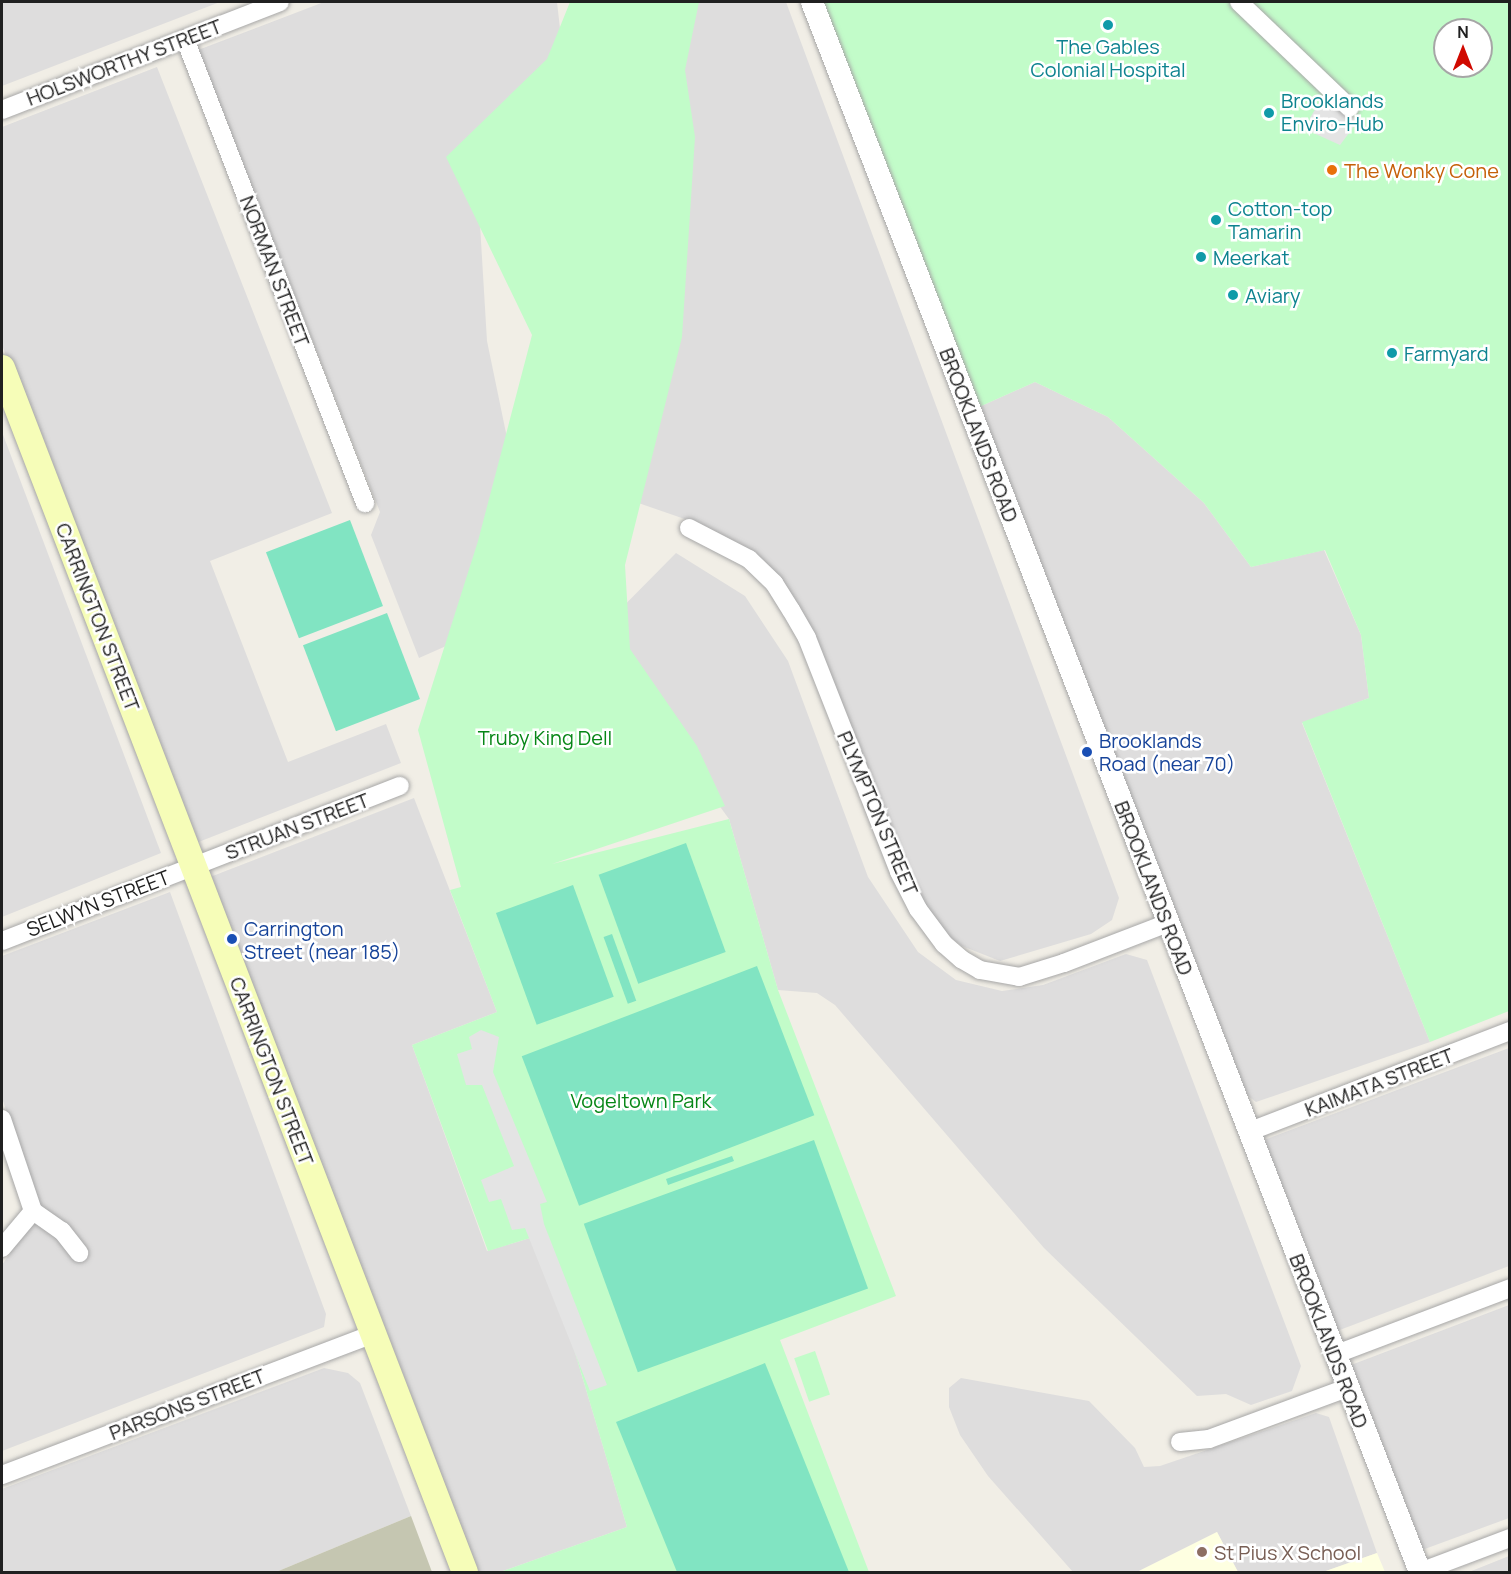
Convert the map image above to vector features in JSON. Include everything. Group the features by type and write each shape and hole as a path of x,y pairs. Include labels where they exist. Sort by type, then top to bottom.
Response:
{"main road":[{"name":"CARRINGTON STREET","path":"2,368 465,1572"}],"street":[{"name":"HOLSWORTHY STREET","path":"2,110 280,2"},
{"name":"BROOKLANDS ROAD","path":"812,2 1420,1572"},
{"path":"1239,2 1350,108"},
{"name":"NORMAN STREET","path":"185,39 365,503"},
{"name":"PLYMPTON STREET","path":"689,528 749,559 774,584 791,610 807,638 899,872 918,909 944,944 961,959 1000,976 1019,977 1064,963 1168,923"},
{"name":"STRUAN STREET","path":"194,866 400,786"},
{"name":"SELWYN STREET","path":"2,941 194,866"},
{"name":"KAIMATA STREET","path":"1248,1132 1509,1031"},
{"path":"2,1119 33,1211 62,1231 79,1253"},
{"path":"2,1248 33,1211"},
{"path":"1335,1355 1509,1288"},
{"name":"PARSONS STREET","path":"2,1474 373,1334"},
{"path":"1180,1442 1209,1439 1347,1388"},
{"path":"1420,1572 1509,1538"}],"shaded area":[{"path":"2,2 220,2 2,86"},
{"path":"324,2 557,2 564,64 476,158 487,341 517,486 471,635 419,658 371,535 380,512 198,50"},
{"path":"681,2 786,2 1119,898 1112,920 1091,934 1000,961 962,946 943,932 916,902 807,626 702,525 624,498"},
{"path":"157,67 332,513 210,561 288,762 386,724 401,763 196,843 2,345 2,127"},
{"path":"1334,100 1358,121 1340,145 1309,131 1310,118 1320,101"},
{"path":"1035,382 1108,417 1204,503 1251,567 1324,550 1361,635 1369,698 1302,723 1430,1042 1256,1102 1243,1092 968,412"},
{"path":"2,432 161,853 2,917"},
{"path":"676,553 745,596 788,661 868,877 918,952 956,980 1002,991 1043,985 1126,954 1147,960 1301,1366 1292,1391 1251,1405 1226,1394 1197,1396 1044,1248 835,1005 817,993 778,990 729,819 646,705 591,639"},
{"path":"414,798 497,1012 412,1045 487,1251 540,1235 627,1527 500,1572 474,1572 205,879"},
{"path":"170,892 326,1314 324,1327 2,1451 2,1265 40,1209 2,1098 2,956"},
{"path":"481,1030 499,1037 493,1072 547,1202 540,1204 544,1224 607,1385 590,1391 525,1228 512,1230 501,1199 489,1202 481,1180 514,1166 482,1085 466,1085 457,1054 472,1049 469,1037"},
{"path":"1509,1048 1509,1266 1337,1331 1264,1140"},
{"path":"1509,1305 1509,1518 1422,1550 1351,1365"},
{"path":"324,1368 348,1373 360,1383 411,1516 276,1572 2,1572 2,1489"},
{"path":"961,1378 1089,1401 1135,1448 1144,1467 1160,1466 1316,1413 1329,1417 1377,1553 1323,1572 1238,1572 1217,1532 1137,1572 1073,1572 988,1476 960,1435 949,1407 949,1388"},
{"path":"411,1516 432,1572 276,1572"},
{"name":"St Pius X School","path":"1217,1532 1238,1572 1137,1572"},
{"name":"St Pius X School","path":"1377,1553 1385,1572 1323,1572"},
{"path":"1509,1556 1509,1572 1469,1572"}],"green space":[{"path":"570,2 699,2 685,70 695,137 682,337 625,565 630,649 697,746 725,806 552,864 729,819 778,990 896,1296 780,1340 869,1572 500,1572 627,1527 540,1235 488,1251 412,1045 497,1012 450,890 461,887 418,730 478,541 532,335 446,157 547,59"},
{"path":"813,2 1509,2 1509,1011 1430,1042 1302,722 1369,698 1361,635 1325,550 1251,567 1204,503 1108,417 1035,382 968,412"},
{"path":"350,520 383,606 299,638 266,552"},
{"path":"387,613 420,699 336,731 303,645"},
{"path":"686,843 726,952 638,984 599,875"},
{"path":"573,885 614,997 537,1025 496,913"},
{"path":"612,934 636,1001 628,1004 604,937"},
{"name":"Vogeltown Park","path":"757,966 814,1115 579,1206 522,1056"},
{"path":"814,1140 868,1288 638,1372 584,1224"},
{"path":"732,1156 734,1161 668,1185 666,1179"},
{"path":"815,1351 830,1394 809,1402 794,1358"},
{"path":"765,1363 849,1572 677,1572 616,1422"}],"place":[{"name":"The Gables Colonial Hospital","path":"1108,25"},
{"name":"Brooklands Enviro-Hub","path":"1269,113"},
{"name":"The Wonky Cone","path":"1332,170"},
{"name":"Cotton-top Tamarin","path":"1216,220"},
{"name":"Meerkat","path":"1201,257"},
{"name":"Aviary","path":"1233,295"},
{"name":"Farmyard","path":"1392,353"},
{"name":"Brooklands Road (near 70)","path":"1087,752"},
{"name":"Carrington Street (near 185)","path":"232,939"},
{"name":"St Pius X School","path":"1202,1552"}],"park label":[{"name":"Truby King Dell","path":"545,737"}]}
